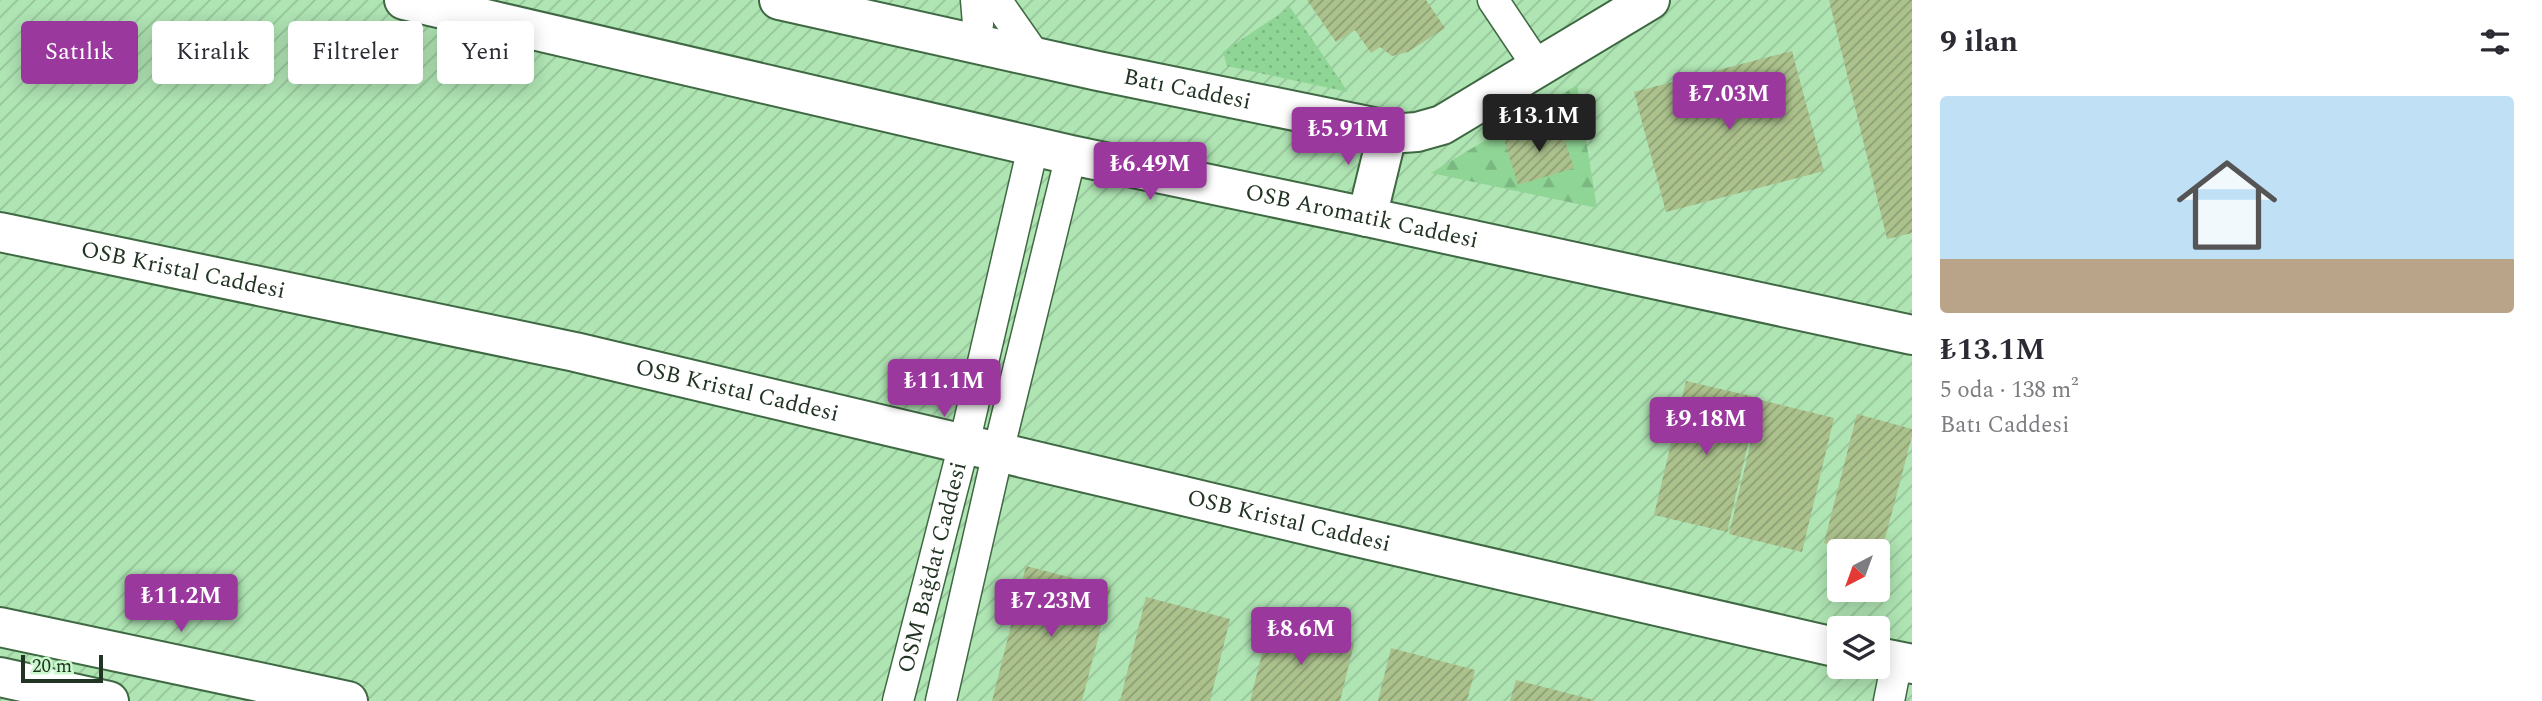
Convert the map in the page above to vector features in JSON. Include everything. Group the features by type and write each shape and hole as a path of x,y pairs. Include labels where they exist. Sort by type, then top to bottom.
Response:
{"street":[{"name":"OSB Aromatik Caddesi","path":"404,0 1033,147 1912,335"},
{"name":"Batı Caddesi","path":"779,0 1388,131 1416,132 1442,125 1650,0"},
{"path":"974,43 978,16 975,0"},
{"path":"996,0 1036,57"},
{"path":"1493,0 1538,67"},
{"path":"1367,217 1388,131"},
{"name":"OSM Bağdat Caddesi","path":"940,701 1033,147"},
{"name":"OSM Bağdat Caddesi","path":"898,701 981,448 1071,155"},
{"name":"OSB Kristal Caddesi","path":"0,232 575,352 1827,645"},
{"path":"0,627 348,701"},
{"path":"1889,701 1896,661"},
{"path":"0,677 109,701"}],"shaded area":[{"path":"0,0 1912,0 1912,701 0,701"}],"green space":[{"path":"1290,7 1348,92 1227,66 1223,52"},
{"path":"1577,85 1597,208 1431,173"}],"building":[{"path":"1307,0 1426,0 1445,28 1408,52 1392,56 1380,47 1371,53 1355,30 1336,42"},
{"path":"1829,0 1912,0 1912,233 1887,239"},
{"path":"1792,51 1824,171 1666,212 1634,92"},
{"path":"1559,123 1574,168 1518,185 1504,140"},
{"path":"1686,381 1759,398 1727,532 1654,515"},
{"path":"1761,400 1834,418 1802,552 1729,534"},
{"path":"1857,414 1912,429 1885,539 1827,539 1827,544 1824,543"},
{"path":"1026,566 1111,588 1082,701 992,701"},
{"path":"1146,597 1230,619 1210,701 1120,701"},
{"path":"1270,623 1354,644 1340,701 1250,701"},
{"path":"1391,648 1475,670 1467,701 1378,701"},
{"path":"1516,680 1594,700 1594,701 1510,701"}]}
